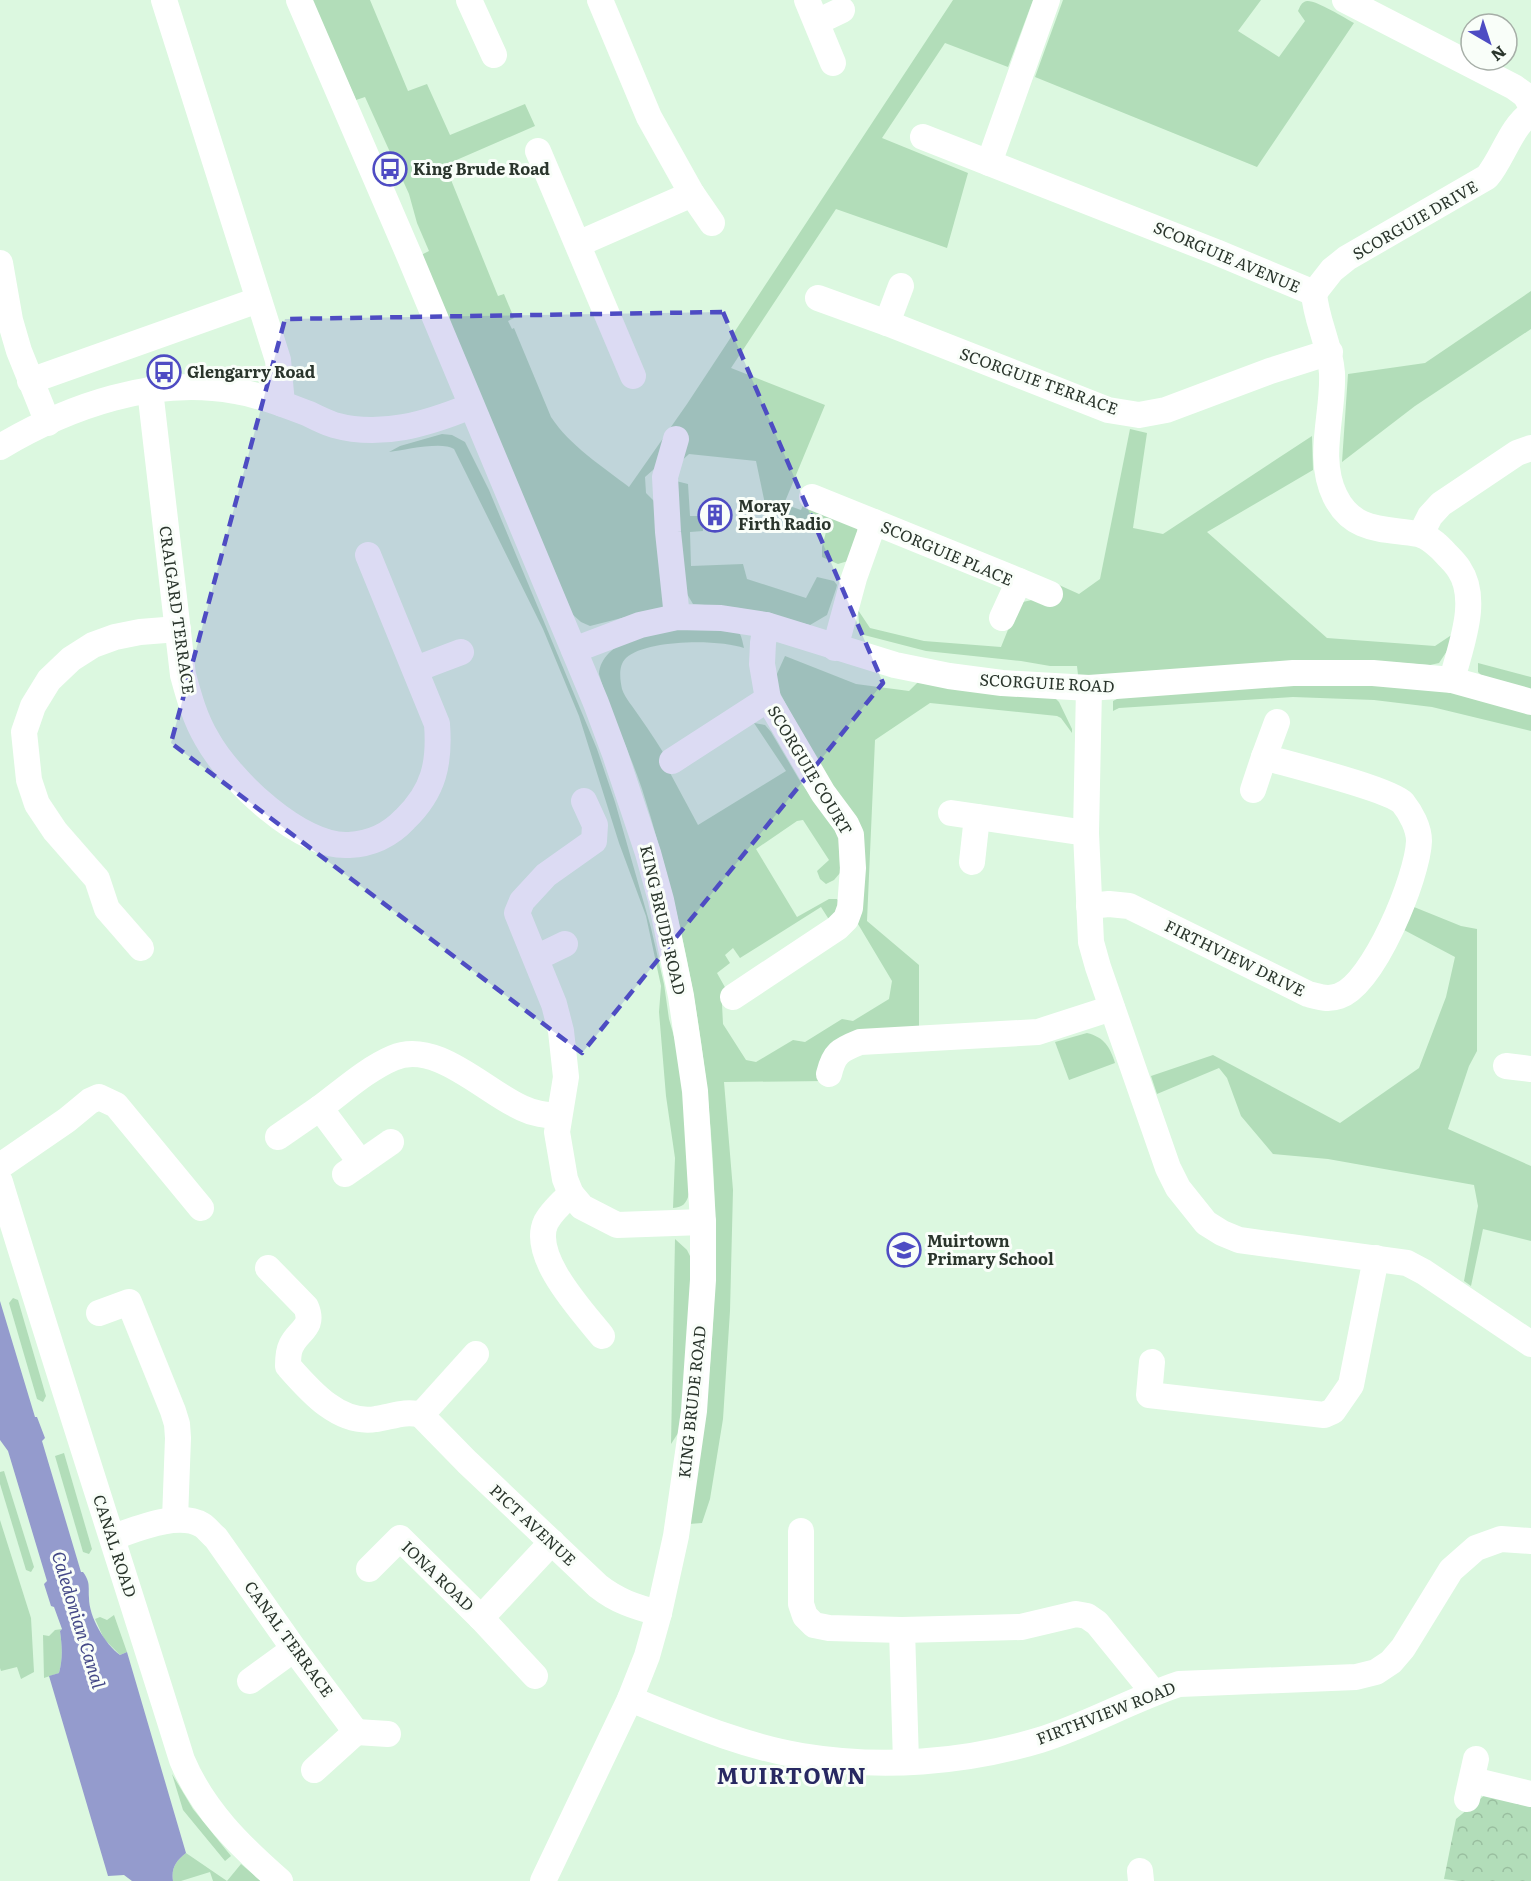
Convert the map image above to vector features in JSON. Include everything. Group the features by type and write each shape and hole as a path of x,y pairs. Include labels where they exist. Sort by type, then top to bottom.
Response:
{"street":[{"path":"164,0 278,360 282,404"},
{"name":"KING BRUDE ROAD","path":"299,0 574,650 615,754 661,900 681,996 694,1079 703,1222 703,1280 694,1412 676,1536 647,1656 630,1699 544,1881"},
{"path":"469,0 494,55"},
{"path":"600,0 649,117 692,194 712,223"},
{"path":"989,163 1047,0"},
{"path":"1345,0 1514,87 1525,95 1531,105"},
{"path":"833,63 812,11 842,10"},
{"name":"SCORGUIE DRIVE","path":"1314,293 1332,270 1347,258 1487,177 1497,165 1516,129 1531,113"},
{"name":"SCORGUIE AVENUE","path":"923,137 1314,293 1330,352 1332,385 1326,454 1328,476 1336,497 1348,513 1364,526 1378,530 1421,534"},
{"path":"538,151 633,376"},
{"path":"578,244 692,194"},
{"path":"0,263 10,320 30,381 48,423"},
{"path":"887,323 901,286"},
{"name":"SCORGUIE TERRACE","path":"818,298 1108,410 1138,415 1166,410 1270,371 1330,352"},
{"path":"30,381 258,300"},
{"path":"0,447 79,409 150,390 184,387 217,388 251,394 333,424 356,429 384,430 410,427 471,406"},
{"name":"CRAIGARD TERRACE","path":"150,390 183,675 192,708 207,739 224,765 242,785 287,823 321,841 346,846 372,842 397,827 417,807 433,780 438,748 437,724 368,555"},
{"path":"676,439 664,477 677,617"},
{"path":"1452,680 1468,616 1467,592 1460,570 1442,548 1421,534 1430,516 1441,504 1517,453 1531,448"},
{"name":"SCORGUIE PLACE","path":"812,497 1018,581 1002,618"},
{"name":"SCORGUIE PLACE","path":"836,648 854,578 874,522"},
{"path":"1018,581 1050,594"},
{"name":"SCORGUIE ROAD","path":"574,650 640,625 677,617 720,618 766,625 895,665 949,676 1002,683 1089,688 1293,674 1373,673 1452,680 1531,702"},
{"name":"SCORGUIE COURT","path":"733,997 837,928 846,919 850,908 853,868 851,835 846,824 823,793 768,699 762,664 766,625"},
{"path":"141,948 107,909 97,879 55,831 37,804 29,780 24,732 38,697 50,680 71,659 93,645 115,637 140,632 178,629"},
{"path":"416,669 462,652"},
{"path":"1089,688 1086,833 1091,942 1168,1168 1178,1188 1206,1222 1222,1233 1239,1240 1407,1263 1531,1344"},
{"name":"SCORGUIE COURT","path":"672,761 768,699"},
{"path":"1253,790 1277,722"},
{"name":"FIRTHVIEW DRIVE","path":"1089,906 1109,904 1129,906 1308,994 1324,999 1340,996 1353,988 1368,971 1396,920 1415,864 1419,840 1414,820 1402,802 1383,792 1264,757"},
{"path":"584,801 595,825 594,841 546,875 522,902 518,914 554,1004 564,1049 566,1077 564,1096 558,1116 559,1147 565,1179 571,1194 582,1207 617,1225 703,1222"},
{"path":"951,813 1086,833"},
{"path":"972,862 977,817"},
{"path":"536,958 565,944"},
{"path":"829,1074 832,1059 843,1049 860,1042 1038,1032 1112,1008"},
{"path":"278,1137 378,1067 393,1058 408,1054 440,1060 521,1108 537,1114 558,1116"},
{"path":"0,1166 67,1120 90,1101 99,1097 116,1105 201,1208"},
{"path":"320,1108 353,1169 391,1142"},
{"name":"CANAL ROAD","path":"0,1182 59,1377 189,1777 208,1808 231,1836 280,1881"},
{"path":"571,1194 556,1208 545,1224 543,1238 545,1254 561,1297 602,1336"},
{"path":"1152,1362 1149,1395 1324,1415 1333,1411 1351,1385 1376,1258"},
{"path":"268,1268 306,1307 309,1315 306,1327 291,1346 288,1366 309,1390 349,1417 372,1420 411,1412 421,1415 476,1354"},
{"path":"99,1313 129,1302 173,1410 178,1438 175,1519 112,1537"},
{"name":"PICT AVENUE","path":"421,1415 467,1462 613,1598 627,1605 658,1613"},
{"name":"CANAL TERRACE","path":"175,1519 189,1520 202,1526 216,1538 356,1732"},
{"path":"801,1531 801,1604 805,1616 814,1624 829,1628 902,1630 1021,1627 1076,1614 1087,1616 1096,1623 1154,1692"},
{"name":"IONA ROAD","path":"369,1569 400,1538 481,1618 535,1676"},
{"name":"FIRTHVIEW ROAD","path":"630,1699 738,1740 801,1756 853,1761 906,1762 953,1759 997,1751 1080,1727 1154,1692 1179,1684 1356,1677 1376,1672 1391,1662 1403,1648 1451,1570 1476,1548 1501,1539 1531,1541"},
{"name":"IONA ROAD","path":"481,1618 552,1542"},
{"path":"902,1630 906,1762"},
{"path":"250,1681 294,1649"},
{"path":"314,1770 356,1732 388,1734"},
{"path":"1472,1779 1531,1794"}],"highlighted area":[{"path":"723,312 883,683 582,1053 171,743 285,319"}],"green space":[{"path":"311,0 370,0 408,91 427,84 450,135 525,104 535,126 445,165 498,296 504,294 514,318 508,321 512,329 514,328 551,417 577,446 629,487 687,404 953,0 1033,0 1008,67 945,43 882,138 968,173 947,248 836,209 731,368 825,405 784,504 801,510 804,503 857,528 858,533 848,561 838,564 822,557 826,532 769,510 765,504 756,461 689,454 677,465 661,463 645,477 646,493 655,502 665,607 590,626 572,614 419,256 429,251 417,223 409,194 365,97 356,100"},
{"path":"1063,0 1261,0 1238,31 1279,57 1305,21 1298,11 1307,1 1317,3 1354,23 1257,167 1035,77"},
{"path":"1531,291 1531,329 1415,406 1342,462 1348,374 1425,363"},
{"path":"1130,429 1147,433 1133,528 1163,534 1312,436 1313,470 1207,532 1327,638 1435,646 1453,634 1447,651 1439,663 1430,665 1389,662 1083,677 1078,675 1077,666 1050,666 926,651 864,635 858,610 870,628 924,641 1001,647 1016,610 1023,602 1036,599 1059,585 1079,594 1100,579"},
{"path":"442,434 452,435 465,442 489,490 597,749 615,802 651,928 664,984 669,1019 677,1047 684,1092 689,1194 685,1203 679,1207 673,1208 675,1158 666,1096 659,1012 661,986 646,916 619,843 579,716 543,629 454,449 432,446 389,452 400,446"},
{"path":"671,482 688,484 690,516 702,516 703,531 690,532 691,566 743,564 747,579 806,598 817,577 834,581 837,585 827,615 810,625 739,608 693,604 687,594"},
{"path":"680,628 721,628 736,631 740,634 744,648 701,642 650,647 636,652 623,661 621,681 625,696 672,767 669,771 698,825 786,771 754,723 765,725 771,732 800,781 839,836 840,873 826,884 820,879 817,871 829,860 803,820 797,821 756,849 797,917 829,899 837,899 841,905 839,914 834,920 828,918 821,907 740,958 733,948 725,955 730,963 717,973 731,998 722,1004 723,1024 746,1060 756,1062 793,1040 805,1042 842,1019 853,1021 889,999 892,981 855,919 861,893 863,836 857,821 814,757 779,691 776,676 785,656 856,684 909,691 918,682 1055,698 1072,729 1072,733 1057,716 930,703 875,740 867,921 919,965 919,1031 874,1031 845,1037 834,1044 825,1055 819,1070 826,1081 724,1082 733,1190 730,1311 723,1419 710,1499 702,1523 689,1524 710,1362 715,1284 714,1174 710,1119 696,1010 674,902 642,789 599,674 602,662 619,646 643,635"},
{"path":"1478,663 1531,677 1531,691 1481,675 1478,672"},
{"path":"1299,682 1437,687 1531,712 1531,731 1432,707 1374,700 1293,697 1119,708 1113,711 1113,701 1119,698"},
{"path":"1414,907 1461,926 1477,929 1477,1051 1469,1066 1448,1129 1531,1166 1531,1241 1483,1229 1471,1286 1464,1281 1478,1206 1474,1185 1328,1159 1273,1154 1241,1116 1227,1078 1219,1068 1157,1094 1151,1076 1213,1055 1340,1123 1419,1068 1446,997 1455,957 1404,930"},
{"path":"1087,1033 1098,1037 1105,1044 1115,1063 1069,1080 1055,1042"},
{"path":"675,1239 687,1250 691,1268 682,1427 671,1444"},
{"path":"13,1298 18,1300 46,1396 43,1402 37,1399 9,1303"},
{"path":"64,1453 92,1549 89,1554 83,1552 55,1456"},
{"path":"4,1471 34,1567 31,1572 26,1570 0,1484 0,1472"},
{"path":"0,1520 31,1618 34,1672 21,1679 17,1667 1,1671 0,1668"},
{"path":"114,1615 127,1652 120,1655 104,1639 95,1619 100,1617 107,1620"},
{"path":"62,1629 60,1631 62,1652 59,1673 44,1678 43,1635 49,1636 55,1630"},
{"path":"172,1774 193,1809 231,1856 225,1861 183,1810"},
{"path":"1486,1794 1531,1805 1531,1881 1444,1879 1456,1819"},
{"path":"186,1853 227,1881 213,1881 210,1872 181,1881 173,1881 175,1865"},
{"path":"241,1864 261,1881 227,1881"}],"water":[{"name":"Caledonian Canal","path":"0,1301 35,1417 37,1417 45,1438 42,1441 81,1572 86,1576 88,1582 92,1613 99,1630 114,1650 120,1655 127,1652 186,1853 175,1865 173,1881 132,1881 124,1875 108,1876 49,1676 59,1673 62,1652 60,1631 62,1629 44,1584 47,1581 8,1451 0,1440"}],"place":[{"name":"King Brude Road","path":"390,169"},
{"name":"Glengarry Road","path":"164,372"},
{"name":"Moray Firth Radio","path":"715,515"},
{"name":"Muirtown Primary School","path":"904,1250"}],"district":[{"name":"MUIRTOWN","path":"792,1776"}]}
